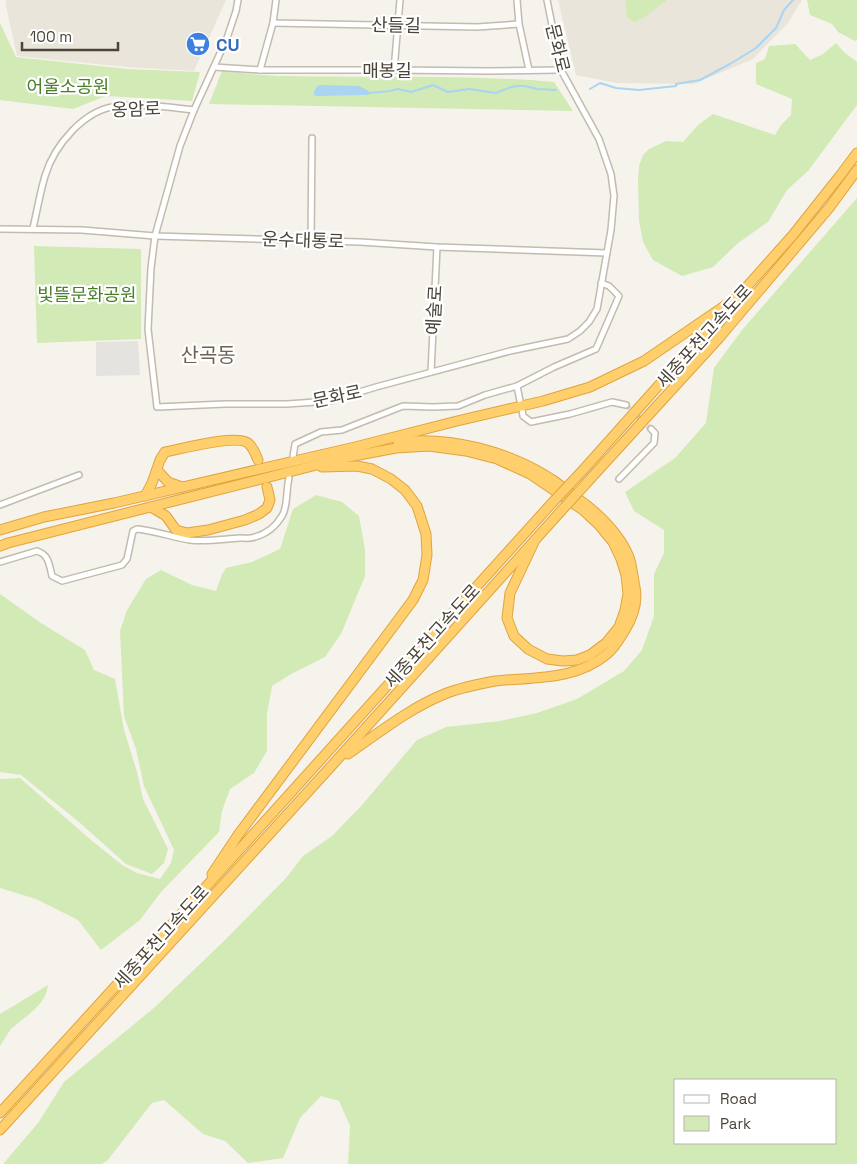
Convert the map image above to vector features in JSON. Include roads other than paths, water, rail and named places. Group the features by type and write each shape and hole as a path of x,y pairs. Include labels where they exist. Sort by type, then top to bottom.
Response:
{"highway":[{"name":"세종포천고속도로","path":"0,1113 739,296 793,235 857,153"},
{"name":"세종포천고속도로","path":"0,1130 719,338 829,208 857,170"},
{"path":"0,530 44,517 355,447 590,387 644,361 739,296"},
{"path":"144,496 152,483 160,460 165,452 228,440 242,440 248,443 258,460"},
{"path":"335,762 420,705 448,693 495,681 566,674 588,666 608,654 619,640 630,621 636,592 628,557 618,539 595,511 552,480 523,464 504,455 450,442 418,440 355,447"},
{"path":"0,546 348,457 396,448 429,446 466,451 497,460 530,474 583,510 613,542 626,575 628,594 625,610 619,626 606,643 577,660 547,659 528,649 514,636 508,618 510,593 535,540"},
{"path":"194,900 238,835 413,600 423,580 427,555 426,534 416,506 404,490 391,478 372,469 357,466 300,469"},
{"path":"157,470 168,482 182,487"},
{"path":"151,507 166,516 176,530 187,533 208,530 245,520 259,514 267,508 270,500 267,487"},
{"path":"171,523 171,511 178,499"}],"street":[{"name":"문화로","path":"238,0 228,38 194,110 180,146 155,236 150,268 148,329 157,407 287,404 330,401 510,351 568,339 589,322 597,309 611,230 614,196 612,174 599,139 561,70 547,0"},
{"path":"260,70 273,23 276,0"},
{"path":"394,70 400,0"},
{"path":"516,0 529,70"},
{"name":"산들길","path":"273,23 477,27 519,24"},
{"name":"매봉길","path":"214,68 260,70 561,70"},
{"name":"옹암로","path":"33,228 45,175 58,150 73,129 92,114 116,106 154,106 194,110"},
{"path":"311,240 312,138"},
{"name":"운수대통로","path":"0,229 33,228 155,236 311,240 607,253"},
{"name":"예술로","path":"431,372 437,247"},
{"path":"293,457 295,444 321,432 342,430 403,406 458,406 485,395 517,386 554,367 596,349 618,296 609,286 601,283"},
{"path":"517,386 520,401"},
{"path":"522,410 523,416 531,422 570,414 612,402 626,405"},
{"path":"619,479 654,443 655,433 652,429"},
{"path":"0,505 79,475"},
{"path":"0,562 37,551 43,553 49,560 52,576 62,581 122,565 127,559 133,532 137,529 200,541 253,538 267,532 283,516 289,478"}],"water":[{"path":"317,86 359,86 369,91 368,95 314,95"}],"waterway":[{"path":"590,89 600,83 616,88 639,90 676,86 676,84 700,80 756,48 776,28 784,10 793,0"},
{"path":"368,93 398,89 411,92 433,85 448,92 469,89 496,93 518,86 556,90"}],"tunnel":[{"path":"626,405 651,429"}],"place":[{"name":"CU","path":"198,44"}],"district":[{"name":"산곡동","path":"208,355"}],"park label":[{"name":"어울소공원","path":"68,86"},
{"name":"빛뜰문화공원","path":"87,294"}]}
